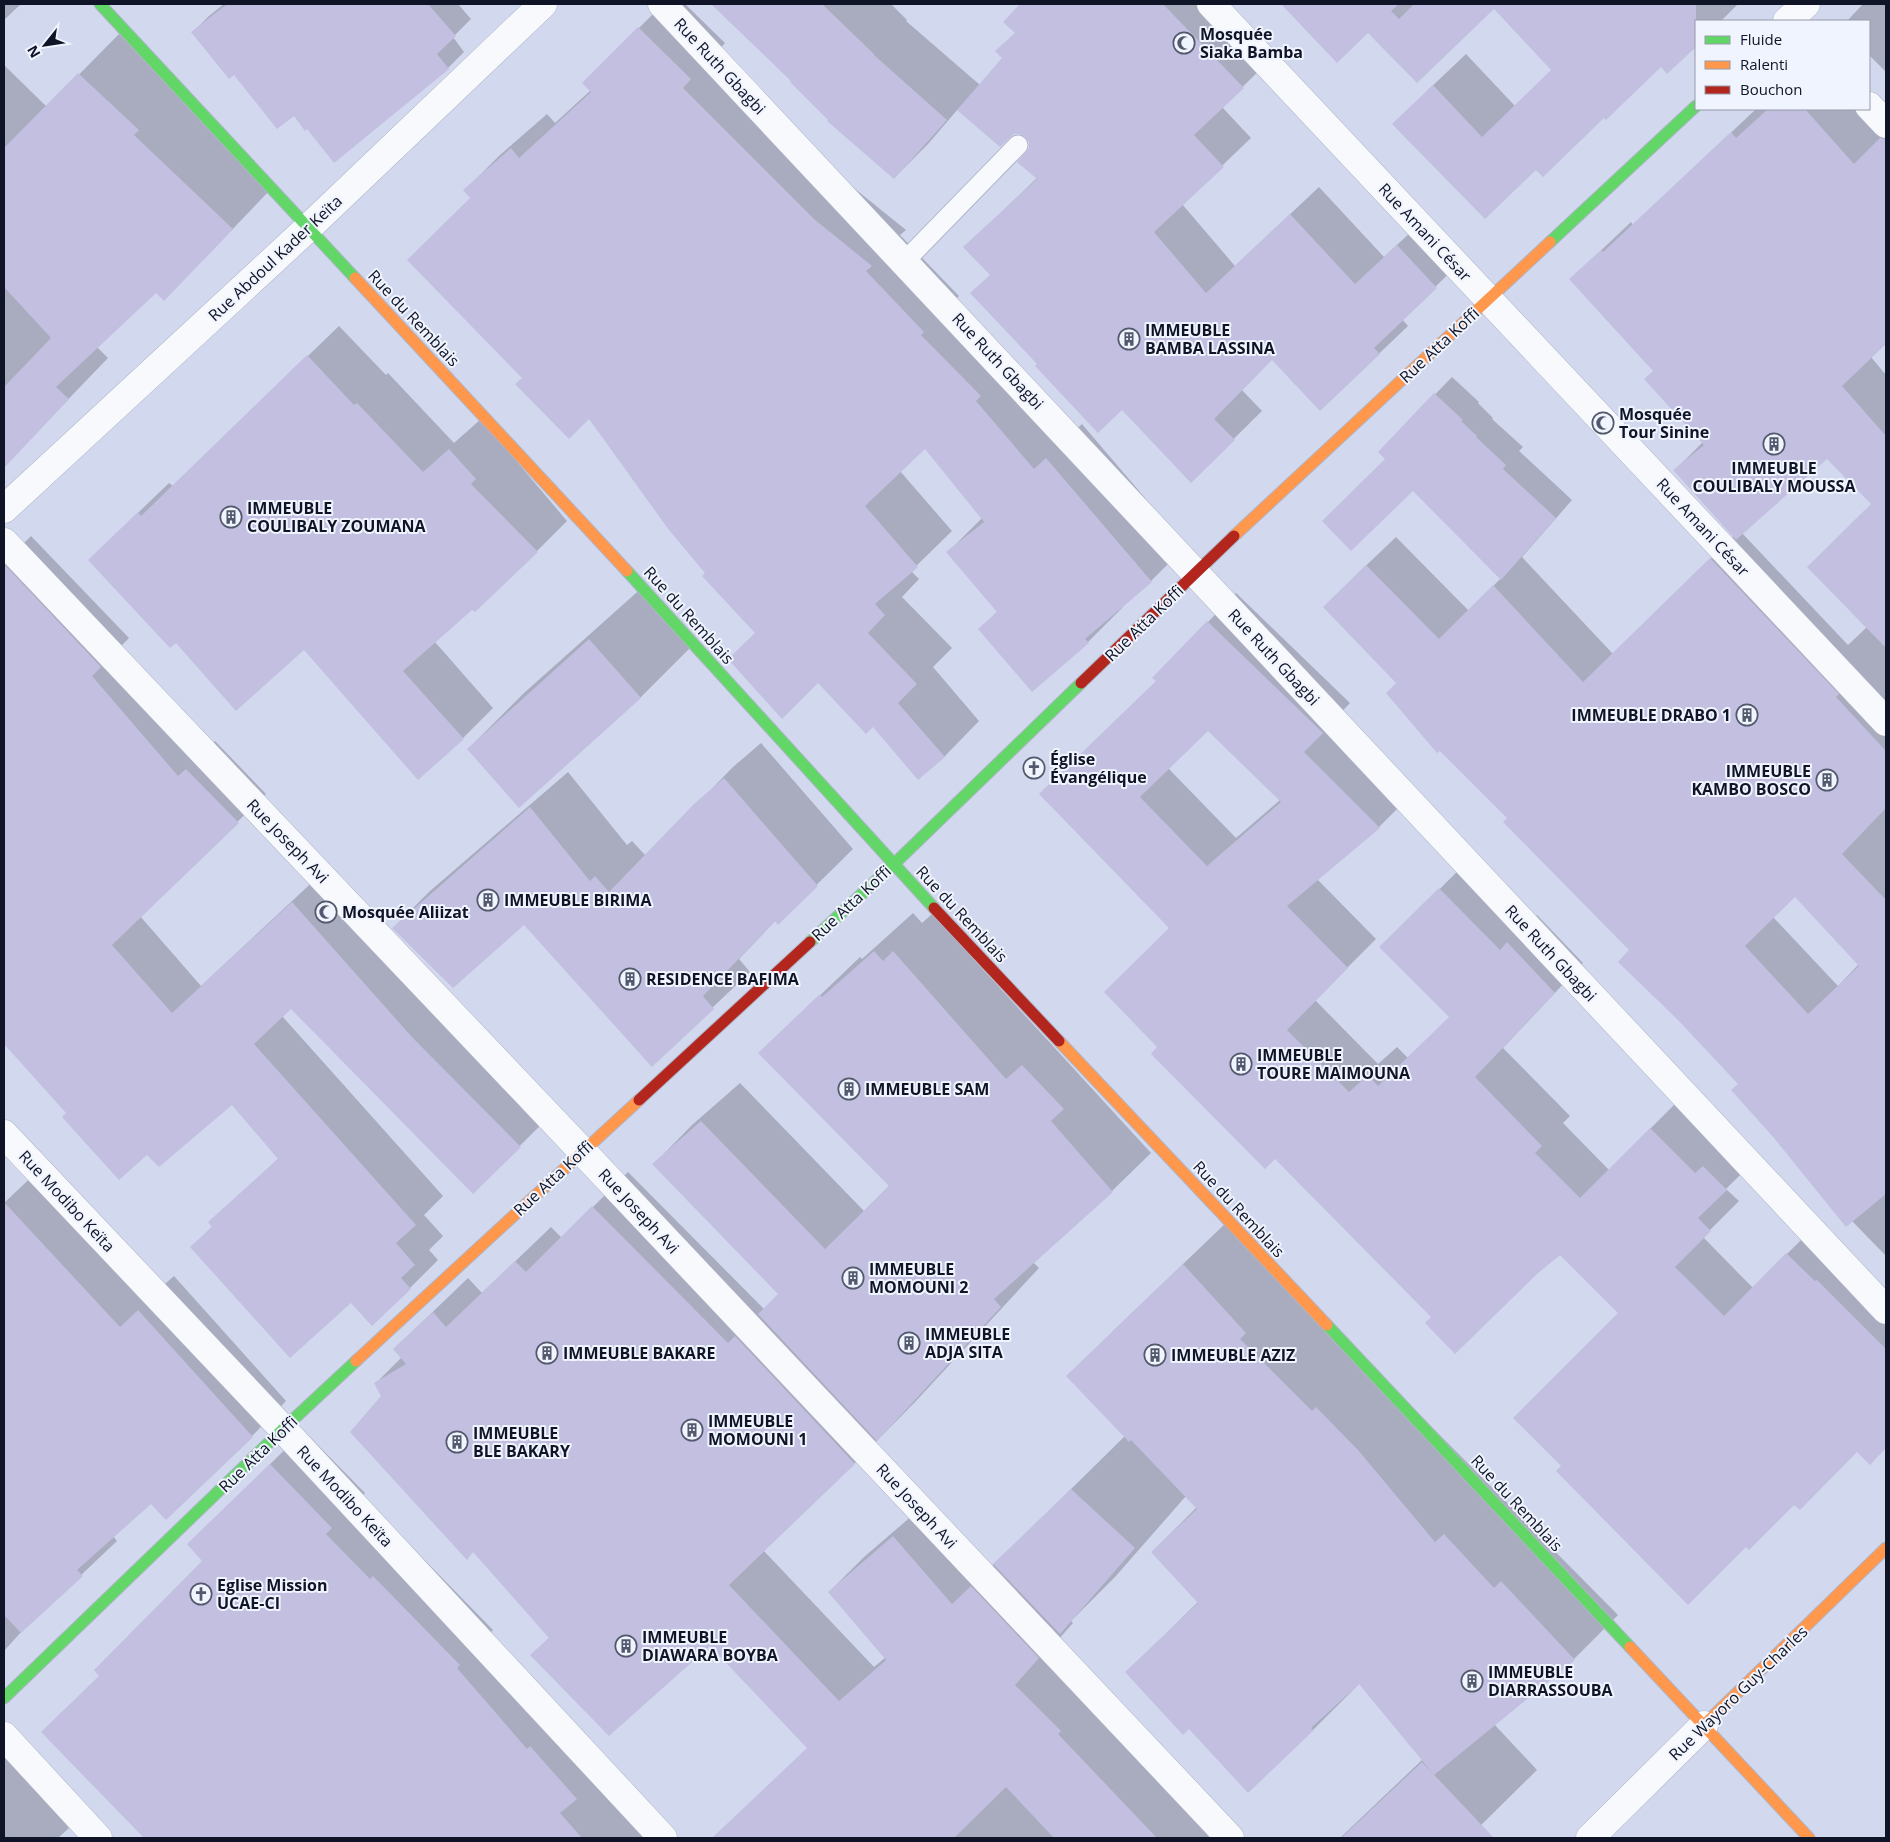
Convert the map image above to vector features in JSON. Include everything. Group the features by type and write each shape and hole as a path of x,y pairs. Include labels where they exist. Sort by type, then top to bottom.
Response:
{"street":[{"name":"Rue Abdoul Kader Keïta","path":"4,509 308,228 543,4"},
{"name":"Rue Ruth Gbagbi","path":"662,4 905,261 1195,574 1886,1310"},
{"name":"Rue Amani César","path":"1211,4 1886,722"},
{"name":"Rue du Remblais","path":"111,7 308,228 599,541 893,865 1809,1838"},
{"name":"Rue Atta Koffi","path":"4,1698 283,1429 893,865 1195,574 1488,298 1695,107"},
{"path":"1870,107 1886,124"},
{"name":"Rue Joseph Avi","path":"4,542 1230,1838"},
{"name":"Rue Modibo Keïta","path":"5,1136 283,1429 663,1838"},
{"name":"Rue Wayoro Guy-Charles","path":"1590,1838 1886,1548"},
{"path":"4,1736 98,1838"}],"lane":[{"path":"905,261 1018,145"}],"building":[{"path":"227,4 428,4 456,36 437,54 449,69 334,163 294,116 277,129 234,75 229,79 191,32"},
{"path":"711,4 822,4 874,55 947,120 894,179 827,121 791,81"},
{"path":"1020,4 1163,4 1244,88 1194,135 1224,167 1154,232 1206,293 1290,214 1355,284 1397,245 1437,288 1374,348 1380,354 1320,411 1272,360 1214,419 1235,440 1191,483 1122,410 1098,433 1035,366 1037,364 970,293 990,275 963,247 1037,179 1017,162 1029,148 1029,142 1025,137 1020,134 1014,134 1000,147 957,110 1002,58 995,51 1015,33 1003,22"},
{"path":"1281,4 1399,4 1391,11 1399,19 1414,4 1696,4 1695,48 1667,74 1661,67 1606,120 1604,118 1543,177 1536,170 1485,219 1392,124 1433,85 1482,137 1551,70 1494,9 1417,83 1368,33 1337,63"},
{"path":"638,27 691,79 683,88 814,219 872,266 866,271 924,332 921,335 981,396 976,401 1034,469 1046,458 1152,582 1085,639 1089,643 1032,692 978,629 997,612 946,552 984,522 925,449 865,506 918,567 875,604 885,615 868,633 917,684 898,703 945,757 918,780 873,727 866,734 818,683 782,719 728,659 755,633 702,576 705,573 669,530 589,419 569,439 515,384 522,378 407,260 470,198 463,190 511,148 519,158 591,92 582,83"},
{"path":"78,73 139,130 134,135 233,229 164,301 156,293 56,387 69,399 4,468 4,387 51,338 4,287 4,148"},
{"path":"1767,110 1806,110 1854,164 1880,138 1886,139 1886,344 1842,386 1886,436 1886,648 1807,567 1871,504 1827,459 1736,540 1673,470 1704,445 1644,379 1653,371 1569,279 1601,250 1603,252 1731,132 1736,138"},
{"path":"307,355 354,405 357,403 423,472 449,449 476,479 471,484 538,552 475,612 472,610 403,671 464,739 418,780 304,650 236,711 176,643 170,648 88,560 138,512 141,516"},
{"path":"1434,393 1506,465 1503,469 1556,518 1501,580 1413,491 1351,551 1322,521 1385,459 1378,452"},
{"path":"1710,558 1839,694 1836,697 1886,751 1886,808 1842,854 1886,900 1886,1194 1846,1227 1774,1138 1731,1090 1738,1084 1677,1019 1618,962 1629,950 1503,822 1507,818 1440,751 1437,753 1386,693 1396,683 1323,607 1366,565 1439,639 1493,585 1583,682","holes":["1795,897 1859,966 1808,1014 1745,946"]},
{"path":"4,564 101,667 92,676 178,776 186,769 239,823 112,945 172,1013 292,902 411,1036 521,1147 473,1194 291,1009 254,1044 416,1225 396,1243 415,1265 401,1278 411,1289 372,1326 351,1303 290,1358 190,1247 212,1227 208,1222 278,1159 232,1105 159,1167 147,1155 119,1180 62,1117 66,1113 4,1044"},
{"path":"1207,621 1323,733 1304,752 1380,828 1287,906 1348,968 1287,1030 1349,1092 1368,1075 1378,1086 1449,1017 1379,947 1439,888 1500,950 1507,942 1555,993 1475,1077 1542,1146 1535,1153 1580,1198 1650,1128 1695,1173 1703,1166 1727,1190 1698,1218 1711,1231 1675,1267 1724,1316 1786,1253 1815,1281 1817,1280 1886,1349 1886,1448 1870,1465 1857,1452 1800,1510 1794,1505 1749,1550 1746,1547 1688,1605 1556,1471 1561,1466 1513,1418 1618,1313 1560,1255 1537,1274 1455,1354 1425,1323 1431,1317 1275,1159 1265,1169 1151,1054 1157,1047 1104,992 1169,928 1039,794 1156,681 1152,678","holes":["1208,731 1281,802 1207,866 1140,797"]},
{"path":"589,639 641,698 519,808 467,749"},
{"path":"724,778 818,886 778,925 775,921 703,996 714,1009 652,1067 524,925 453,988 392,928 530,807 590,881 595,876 609,892 694,804"},
{"path":"874,951 883,961 893,951 1006,1079 1022,1065 1064,1109 1051,1121 1113,1192 994,1299 1001,1307 877,1441 758,1314 778,1294 652,1164 701,1121 825,1249 889,1186 758,1053 820,994 822,997"},
{"path":"4,1202 120,1327 138,1310 253,1437 166,1520 151,1504 77,1570 83,1576 21,1633 4,1615"},
{"path":"592,1206 728,1343 735,1336 855,1464 729,1585 839,1701 886,1660 828,1592 893,1536 952,1604 971,1586 1039,1658 1015,1685 1061,1731 1058,1734 1157,1838 1054,1838 1006,1787 954,1838 712,1838 807,1748 710,1646 609,1736 530,1655 549,1638 473,1552 467,1560 350,1432 381,1396 374,1383 406,1364 393,1349 433,1312 446,1327 515,1261 526,1272"},
{"path":"1183,1264 1246,1333 1240,1339 1312,1411 1316,1407 1358,1450 1435,1542 1444,1534 1494,1588 1501,1581 1575,1660 1434,1775 1359,1684 1311,1728 1314,1730 1248,1793 1189,1729 1183,1735 1125,1672 1198,1603 1151,1552 1197,1509 1066,1376"},
{"path":"270,1464 332,1528 326,1534 370,1579 373,1576 460,1665 457,1668 527,1749 530,1746 577,1799 560,1813 582,1838 144,1838 41,1732 99,1676 94,1670 202,1561 187,1544"},
{"path":"1071,1489 1135,1548 1060,1634 993,1564"},
{"path":"1422,1762 1494,1838 1341,1838"}],"traffic: fast":[{"path":"100,4 355,278"},
{"path":"1550,242 1695,107"},
{"path":"627,571 934,908"},
{"path":"810,942 893,865 1081,683"},
{"path":"1327,1325 1630,1647"},
{"path":"4,1698 356,1361"}],"traffic: slow":[{"path":"1234,536 1550,242"},
{"path":"355,278 627,571"},
{"path":"1059,1041 1327,1325"},
{"path":"356,1361 639,1100"},
{"path":"1704,1725 1886,1548"},
{"path":"1630,1647 1809,1838"}],"traffic: jam":[{"path":"1081,683 1234,536"},
{"path":"934,908 1059,1041"},
{"path":"639,1100 810,942"}],"place":[{"name":"Mosquée Siaka Bamba","path":"1184,43"},
{"name":"IMMEUBLE BAMBA LASSINA","path":"1129,339"},
{"name":"Mosquée Tour Sinine","path":"1603,423"},
{"name":"IMMEUBLE COULIBALY MOUSSA","path":"1774,444"},
{"name":"IMMEUBLE COULIBALY ZOUMANA","path":"231,517"},
{"name":"IMMEUBLE DRABO 1","path":"1747,715"},
{"name":"Église Évangélique","path":"1034,768"},
{"name":"IMMEUBLE KAMBO BOSCO","path":"1827,780"},
{"name":"IMMEUBLE BIRIMA","path":"488,900"},
{"name":"Mosquée Aliizat","path":"326,912"},
{"name":"RESIDENCE BAFIMA","path":"630,979"},
{"name":"IMMEUBLE TOURE MAIMOUNA","path":"1241,1064"},
{"name":"IMMEUBLE SAM","path":"849,1089"},
{"name":"IMMEUBLE MOMOUNI 2","path":"853,1278"},
{"name":"IMMEUBLE ADJA SITA","path":"909,1343"},
{"name":"IMMEUBLE BAKARE","path":"547,1353"},
{"name":"IMMEUBLE AZIZ","path":"1155,1355"},
{"name":"IMMEUBLE MOMOUNI 1","path":"692,1430"},
{"name":"IMMEUBLE BLE BAKARY","path":"457,1442"},
{"name":"Eglise Mission UCAE-CI","path":"201,1594"},
{"name":"IMMEUBLE DIAWARA BOYBA","path":"626,1646"},
{"name":"IMMEUBLE DIARRASSOUBA","path":"1472,1681"}]}
